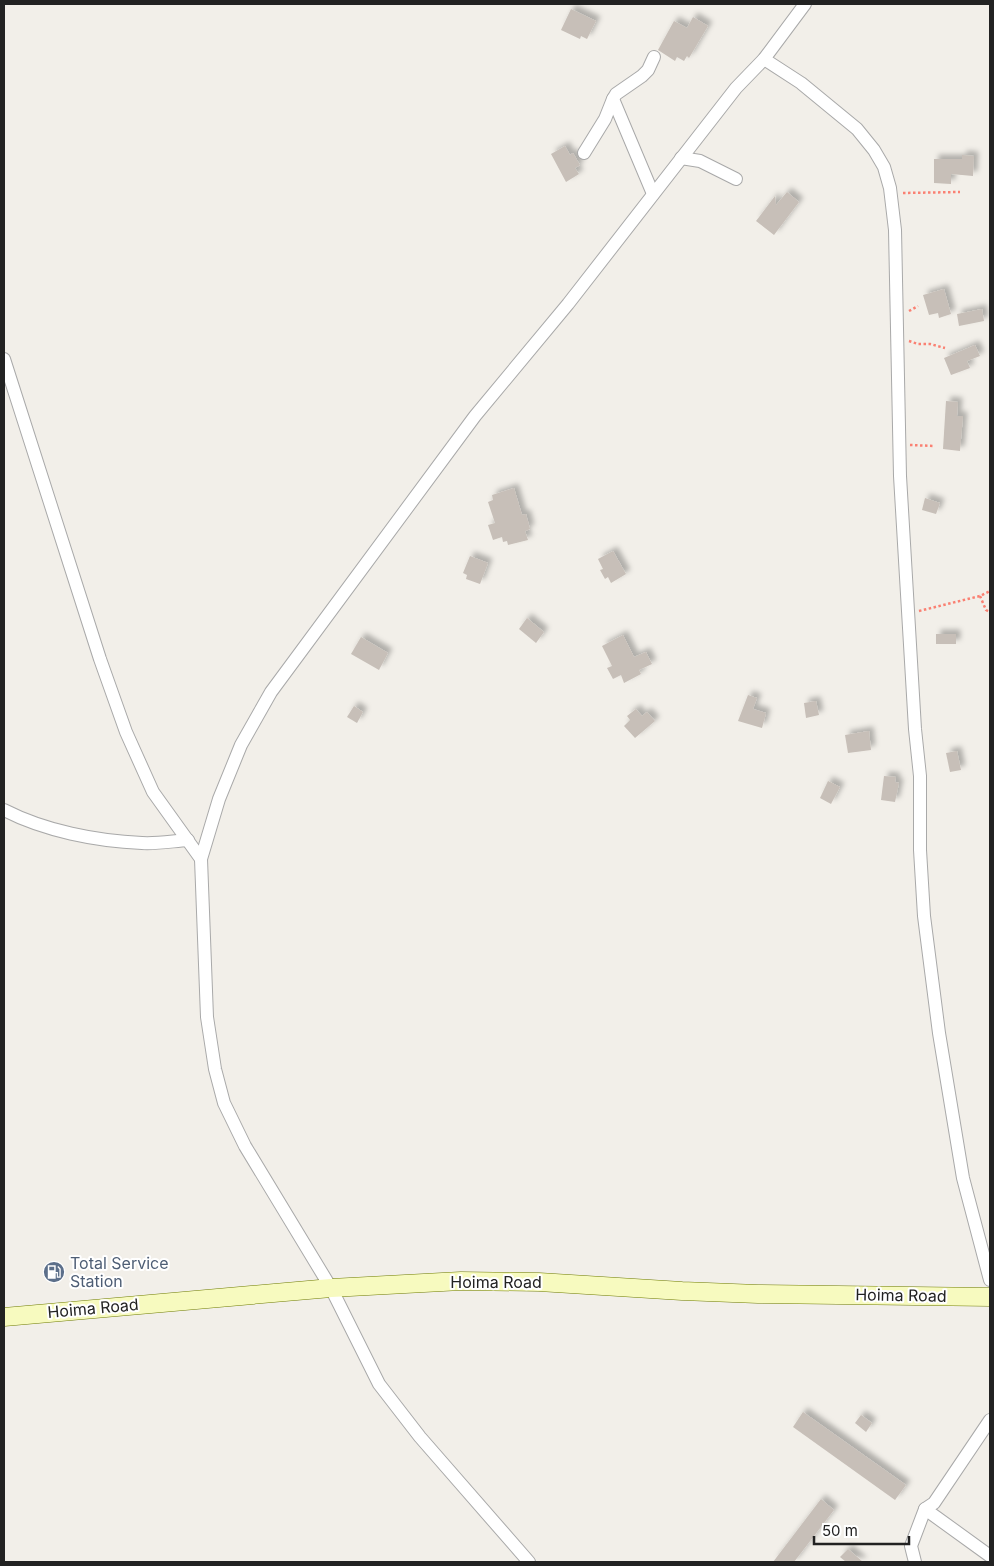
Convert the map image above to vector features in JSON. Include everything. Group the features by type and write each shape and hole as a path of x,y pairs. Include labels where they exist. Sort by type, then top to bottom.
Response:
{"main road":[{"name":"Hoima Road","path":"4,1316 332,1288 461,1281 539,1282 758,1294 990,1297"}],"street":[{"path":"529,1562 420,1437 380,1384 332,1288 245,1146 224,1103 215,1069 207,1017 201,859 219,799 240,745 271,692 475,416 568,304 736,88 764,59 805,4"},
{"path":"584,152 604,120 616,94 648,70 654,57"},
{"path":"764,59 801,83 858,129 884,167 890,188 895,230 899,448 915,729 920,776 920,850 924,916 939,1033 963,1178 990,1280"},
{"path":"613,99 653,194"},
{"path":"681,158 700,161 736,179"},
{"path":"4,359 7,380 126,732 154,792 201,859"},
{"path":"4,810 16,816 64,831 99,838 143,843 188,840"},
{"path":"916,1562 911,1546 925,1509 934,1503 990,1420"},
{"path":"925,1509 990,1556"}],"path":[{"path":"892,201 904,192 960,192"},
{"path":"896,342 907,339 911,343 930,344 945,348"},
{"path":"899,448 911,444 935,446"},
{"path":"908,609 915,612 925,611 933,607 980,596 990,591"},
{"path":"980,596 986,610 990,612"}],"building":[{"path":"571,9 596,21 587,39 581,36 580,39 561,30"},
{"path":"693,17 708,26 689,58 687,56 684,61 677,57 675,61 658,50 674,21 687,28"},
{"path":"565,146 570,155 573,153 580,165 575,168 579,174 566,182 551,154"},
{"path":"962,155 974,156 973,176 951,174 951,184 934,183 934,159 962,159"},
{"path":"787,192 799,202 774,235 756,221 775,196 776,205"},
{"path":"944,289 951,314 939,318 938,313 929,315 923,295"},
{"path":"982,309 984,321 959,326 957,314"},
{"path":"975,345 980,356 967,361 970,368 951,375 944,358"},
{"path":"946,401 958,402 957,416 963,416 960,451 943,449"},
{"path":"514,488 522,515 526,514 530,529 525,531 528,540 508,545 507,541 503,542 502,537 493,540 488,525 495,523 488,502 493,500 492,495"},
{"path":"925,498 940,503 936,514 922,510"},
{"path":"613,551 626,574 611,583 608,577 605,579 600,570 603,569 598,559"},
{"path":"470,556 488,563 480,584 466,579 467,575 463,573"},
{"path":"527,618 544,632 536,643 519,629"},
{"path":"936,634 956,634 956,644 936,644"},
{"path":"623,635 634,657 646,652 652,664 639,670 641,674 624,683 621,675 613,679 607,668 612,666 602,646"},
{"path":"361,637 388,653 379,670 351,654"},
{"path":"748,695 757,698 753,709 766,713 762,728 738,721"},
{"path":"816,701 819,715 806,718 804,703"},
{"path":"354,706 363,712 357,723 347,717"},
{"path":"636,709 642,716 647,712 655,721 635,738 624,726 630,720 627,716"},
{"path":"869,731 871,750 848,753 845,735"},
{"path":"957,751 961,770 950,772 946,753"},
{"path":"884,776 896,777 895,782 899,783 895,802 881,800"},
{"path":"828,781 840,787 831,804 820,798"},
{"path":"803,1412 906,1485 895,1500 793,1427"},
{"path":"861,1415 872,1423 866,1432 855,1423"},
{"path":"821,1499 834,1510 794,1562 773,1562"},
{"path":"848,1549 863,1562 846,1562 840,1557"}],"place":[{"name":"Total Service Station","path":"54,1272"}]}
